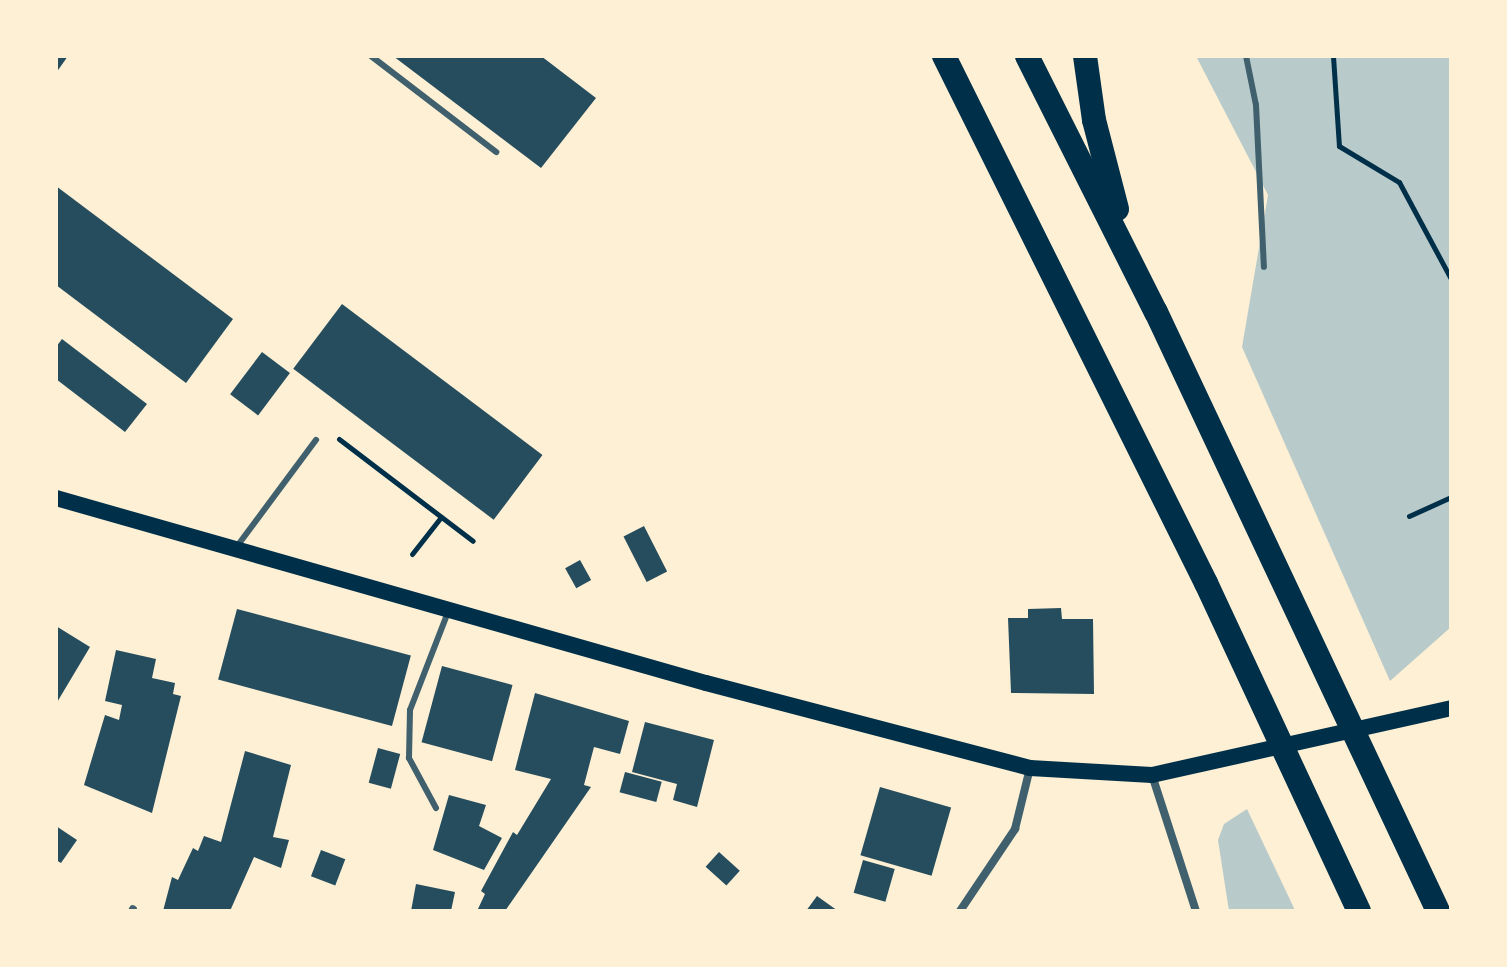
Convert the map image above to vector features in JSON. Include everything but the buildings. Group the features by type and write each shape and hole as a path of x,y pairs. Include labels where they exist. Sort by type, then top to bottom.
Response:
{"highway":[{"path":"944,56 1214,600 1359,911"},
{"path":"1027,56 1156,312 1438,911"},
{"path":"1085,56 1113,196 1156,312"}],"main road":[{"path":"56,498 233,552 448,612 1030,768 1152,775 1451,708"}],"street":[{"path":"960,911 1015,829 1030,768"},
{"path":"1152,775 1196,911"}],"lane":[{"path":"371,56 496,152"},
{"path":"1246,56 1256,105 1264,267"},
{"path":"233,552 316,440"},
{"path":"436,808 409,758 410,710 448,612"}],"path":[{"path":"1333,56 1339,146 1399,182 1451,279"},
{"path":"339,439 473,541"},
{"path":"1409,516 1451,497"},
{"path":"412,554 441,517"}],"shaded area":[{"path":"1196,56 1451,56 1451,627 1390,681 1242,347 1268,195"},
{"path":"1247,809 1295,911 1229,911 1218,840 1224,824"}]}
